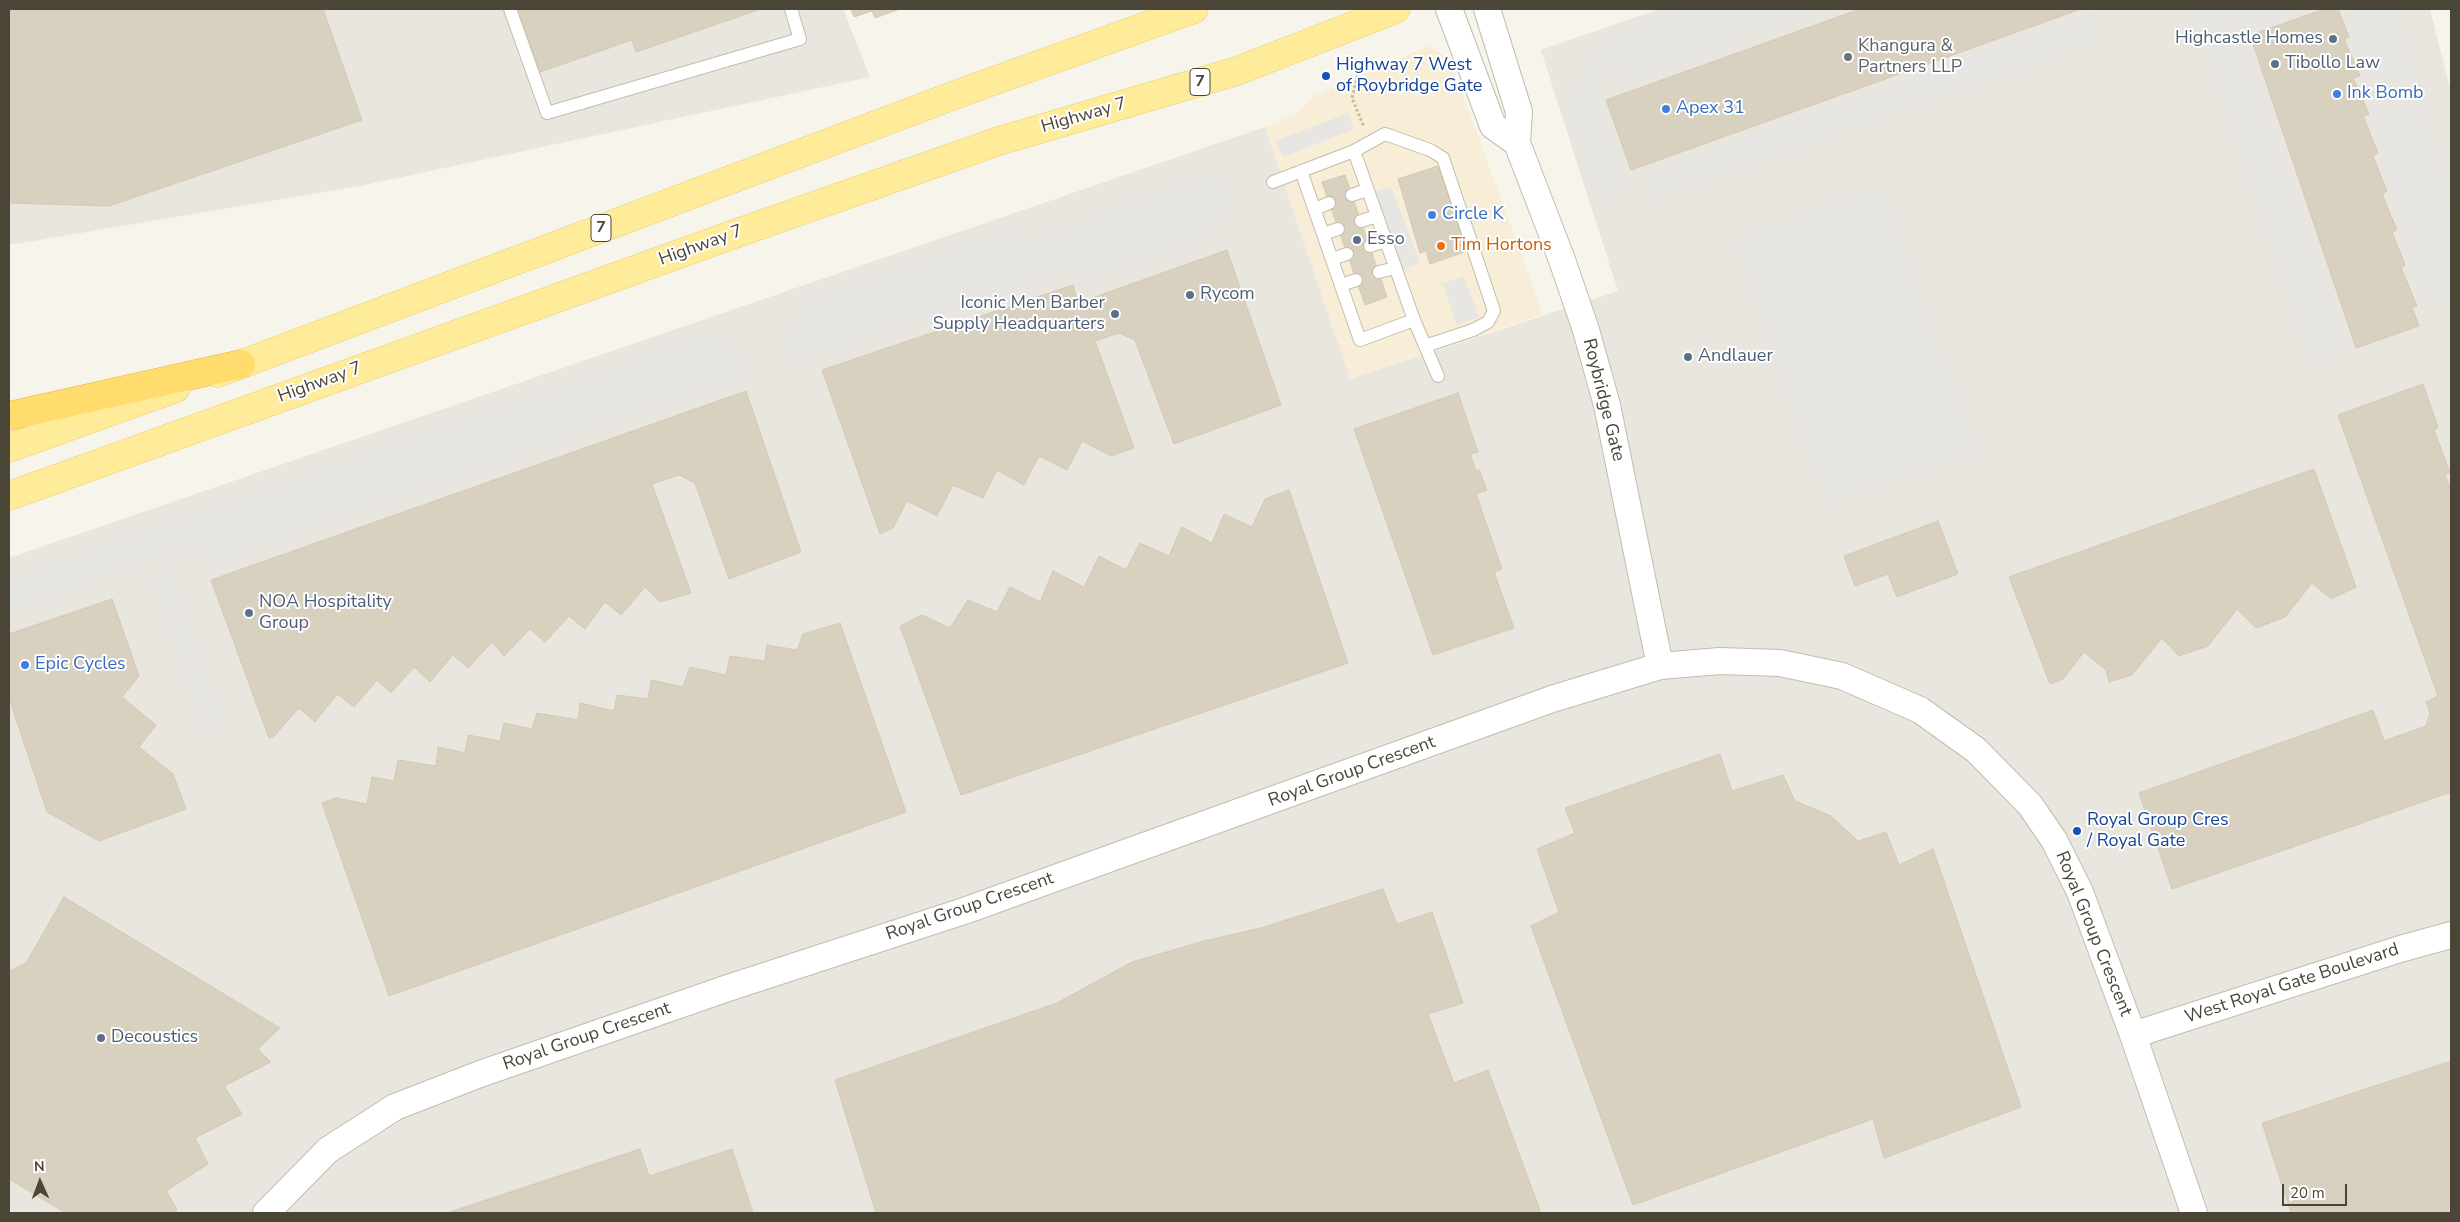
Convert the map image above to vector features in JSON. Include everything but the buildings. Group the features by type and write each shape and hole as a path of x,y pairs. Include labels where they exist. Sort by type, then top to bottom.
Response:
{"highway":[{"path":"9,416 241,364"}],"main road":[{"name":"7","path":"9,448 241,364 971,89 1194,9"},
{"name":"Highway 7","path":"9,496 773,220 999,141 1237,71 1396,9"}],"street":[{"path":"1449,9 1493,126 1517,143"},
{"name":"Roybridge Gate","path":"1487,9 1519,112 1517,143 1571,286 1608,405 1660,666"},
{"name":"Royal Group Crescent","path":"266,1213 328,1150 395,1107 480,1074 728,988 964,911 1552,699 1660,666 1720,662 1780,663 1842,676 1920,710 1976,750 2030,805 2054,840 2080,892 2133,1036 2194,1213"},
{"name":"West Royal Gate Boulevard","path":"2133,1036 2391,952 2451,935"}],"lane":[{"path":"510,9 547,113 800,40 791,9"},
{"path":"1273,182 1354,151 1385,134 1430,150 1443,158 1494,311 1488,322 1473,330 1425,346"},
{"path":"1354,151 1414,320 1438,376"},
{"path":"1301,171 1360,340 1414,320"},
{"path":"1352,195 1367,190"},
{"path":"1314,209 1330,203"},
{"path":"1361,222 1377,216"},
{"path":"1323,234 1338,230"},
{"path":"1370,246 1386,241"},
{"path":"1332,259 1347,254"},
{"path":"1379,272 1395,268"},
{"path":"1341,285 1356,280"}],"path":[{"path":"1360,66 1352,98 1370,141"}],"shaded area":[{"path":"9,9 843,9 870,77 360,186 9,245"},
{"path":"1659,9 2430,9 2451,92 2451,1213 9,1213 9,558 1265,127 1350,379 1618,291 1541,50"},
{"path":"1670,9 1827,9 1629,83 1619,62 1595,93 1631,192 1596,207 1561,97 1579,89 1580,72 1605,46 1603,34"},
{"path":"2189,9 2306,9 2243,31 2238,18 2234,19 2348,349 2311,361"},
{"path":"2344,9 2399,9 2451,205 2451,304 2424,311"},
{"path":"2092,13 2102,40 1654,200 1644,173"},
{"path":"1429,46 1450,60 1543,314 1350,379 1265,127 1298,113 1314,96"},
{"path":"1348,113 1354,129 1283,157 1276,141"},
{"path":"1222,170 1236,211 1202,223 1208,238 1081,283 1075,266 793,366 780,331 800,324 793,303 1014,225 1020,242"},
{"path":"1881,185 1978,452 1826,504 1732,239"},
{"path":"1391,186 1420,263 1400,271 1371,193"},
{"path":"1464,276 1479,317 1457,325 1442,284"},
{"path":"713,330 718,345 736,339 749,376 203,568 194,546 9,612 9,578"},
{"path":"172,568 226,723 204,731 150,575"}],"place":[{"name":"Highcastle Homes","path":"2333,39"},
{"name":"Khangura & Partners LLP","path":"1848,57"},
{"name":"Tibollo Law","path":"2275,64"},
{"name":"Highway 7 West of Roybridge Gate","path":"1326,76"},
{"name":"Ink Bomb","path":"2337,94"},
{"name":"Apex 31","path":"1666,109"},
{"name":"Circle K","path":"1432,215"},
{"name":"Esso","path":"1357,240"},
{"name":"Tim Hortons","path":"1441,246"},
{"name":"Rycom","path":"1190,295"},
{"name":"Iconic Men Barber Supply Headquarters","path":"1115,314"},
{"name":"Andlauer","path":"1688,357"},
{"name":"NOA Hospitality Group","path":"249,613"},
{"name":"Epic Cycles","path":"25,665"},
{"name":"Royal Group Cres / Royal Gate","path":"2077,831"},
{"name":"Decoustics","path":"101,1038"}]}
